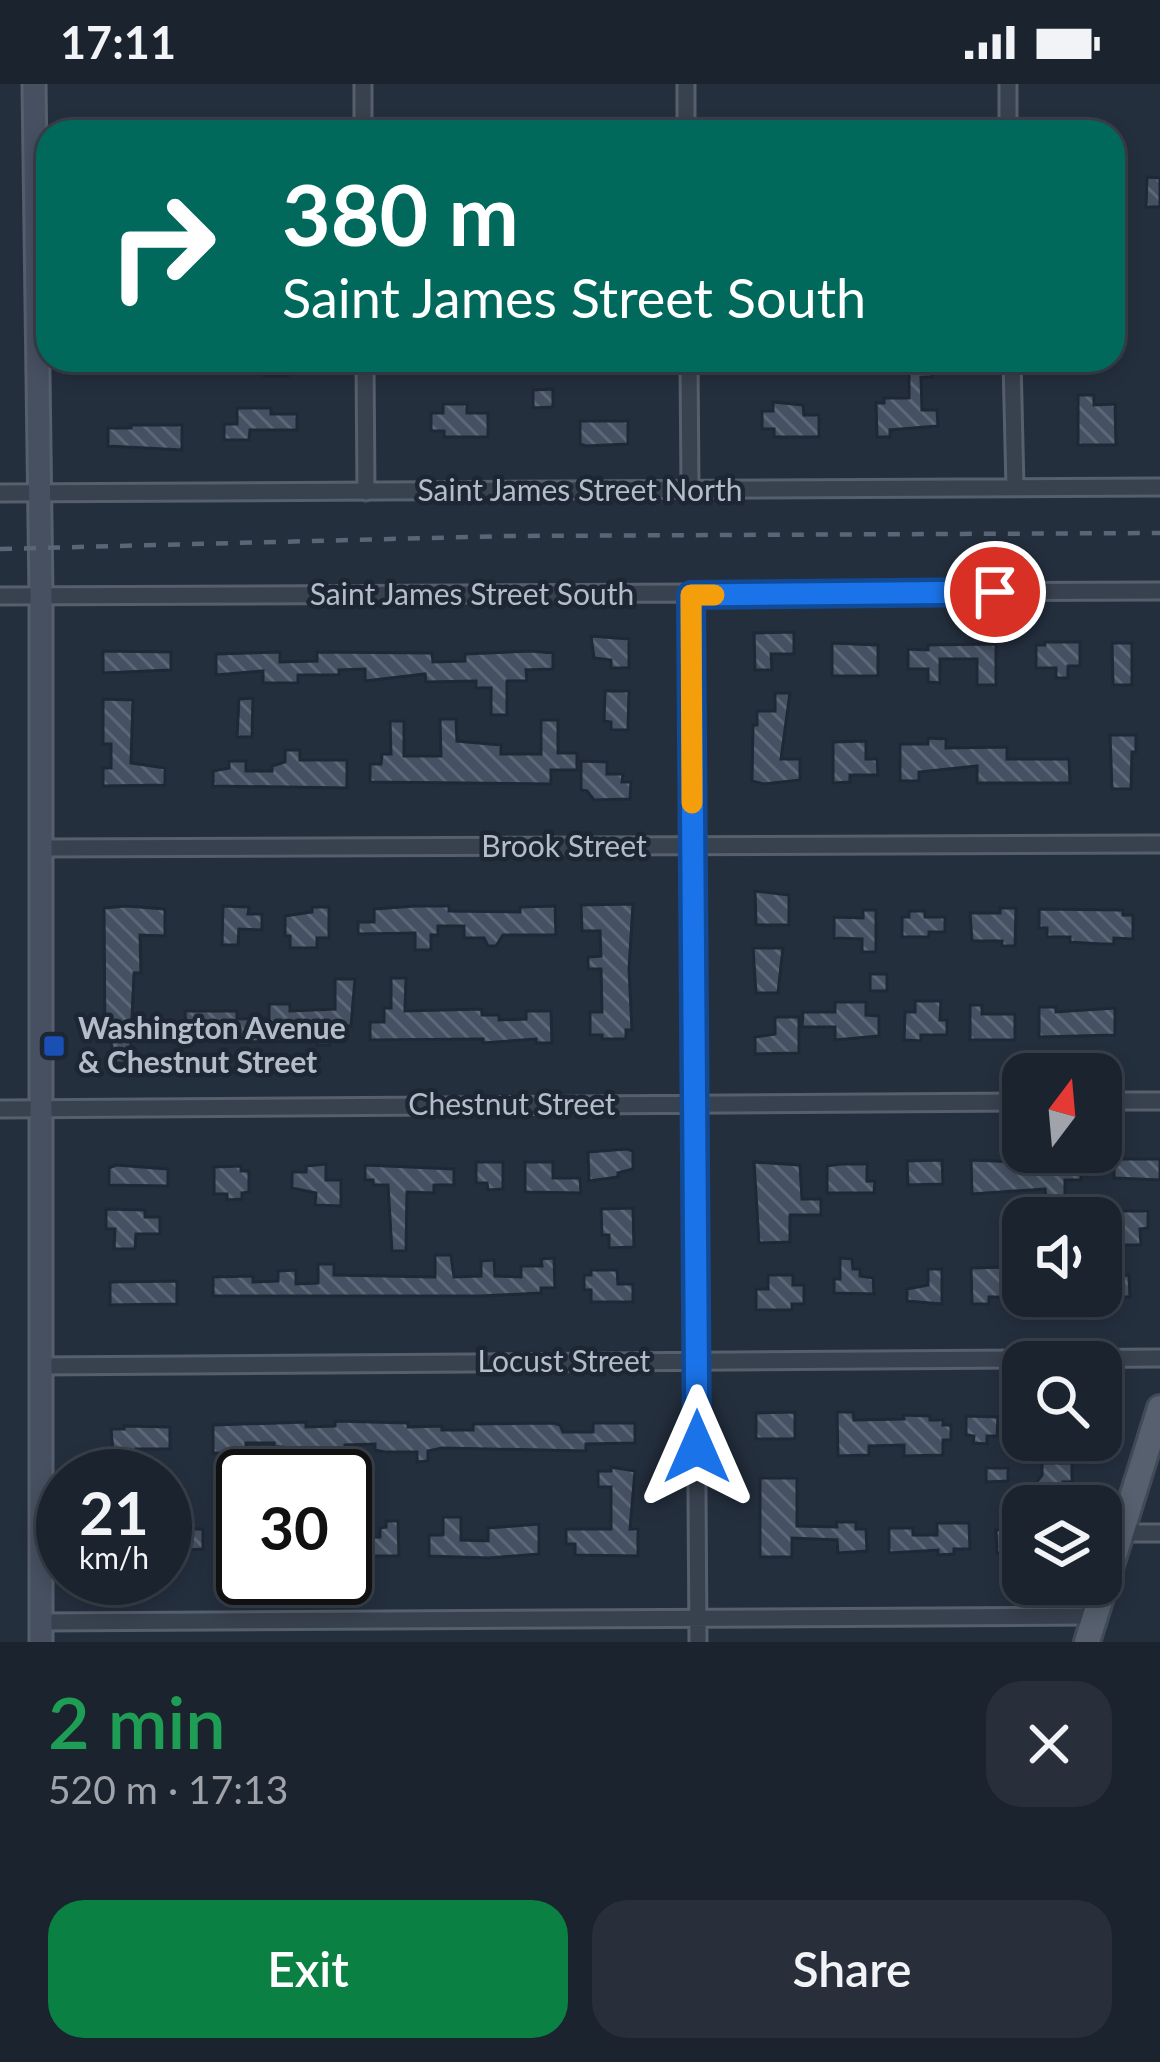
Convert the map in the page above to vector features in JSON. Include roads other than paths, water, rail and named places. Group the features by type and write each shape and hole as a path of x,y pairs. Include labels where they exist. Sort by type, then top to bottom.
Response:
{"main road":[{"path":"34,84 36,247"},
{"path":"38,372 41,1632"},
{"path":"1088,1642 1160,1408"}],"street":[{"path":"363,84 363,120"},
{"path":"686,84 686,120"},
{"path":"1008,84 1009,120"},
{"path":"365,372 365,492"},
{"path":"689,372 690,490"},
{"path":"1012,372 1015,488"},
{"name":"Saint James Street North","path":"0,493 1160,487"},
{"name":"Saint James Street South","path":"0,596 1160,591"},
{"path":"691,595 698,1642"},
{"name":"Brook Street","path":"41,848 1160,844"},
{"path":"1122,1101 1160,1101"},
{"name":"Chestnut Street","path":"0,1109 1002,1102"},
{"name":"Locust Street","path":"40,1366 1160,1358"},
{"path":"1123,1534 1160,1533"},
{"path":"41,1632 698,1618 1096,1616"}],"railway":[{"path":"0,549 508,536 1160,533"}],"place":[{"name":"Washington Avenue & Chestnut Street","path":"54,1046"}]}
